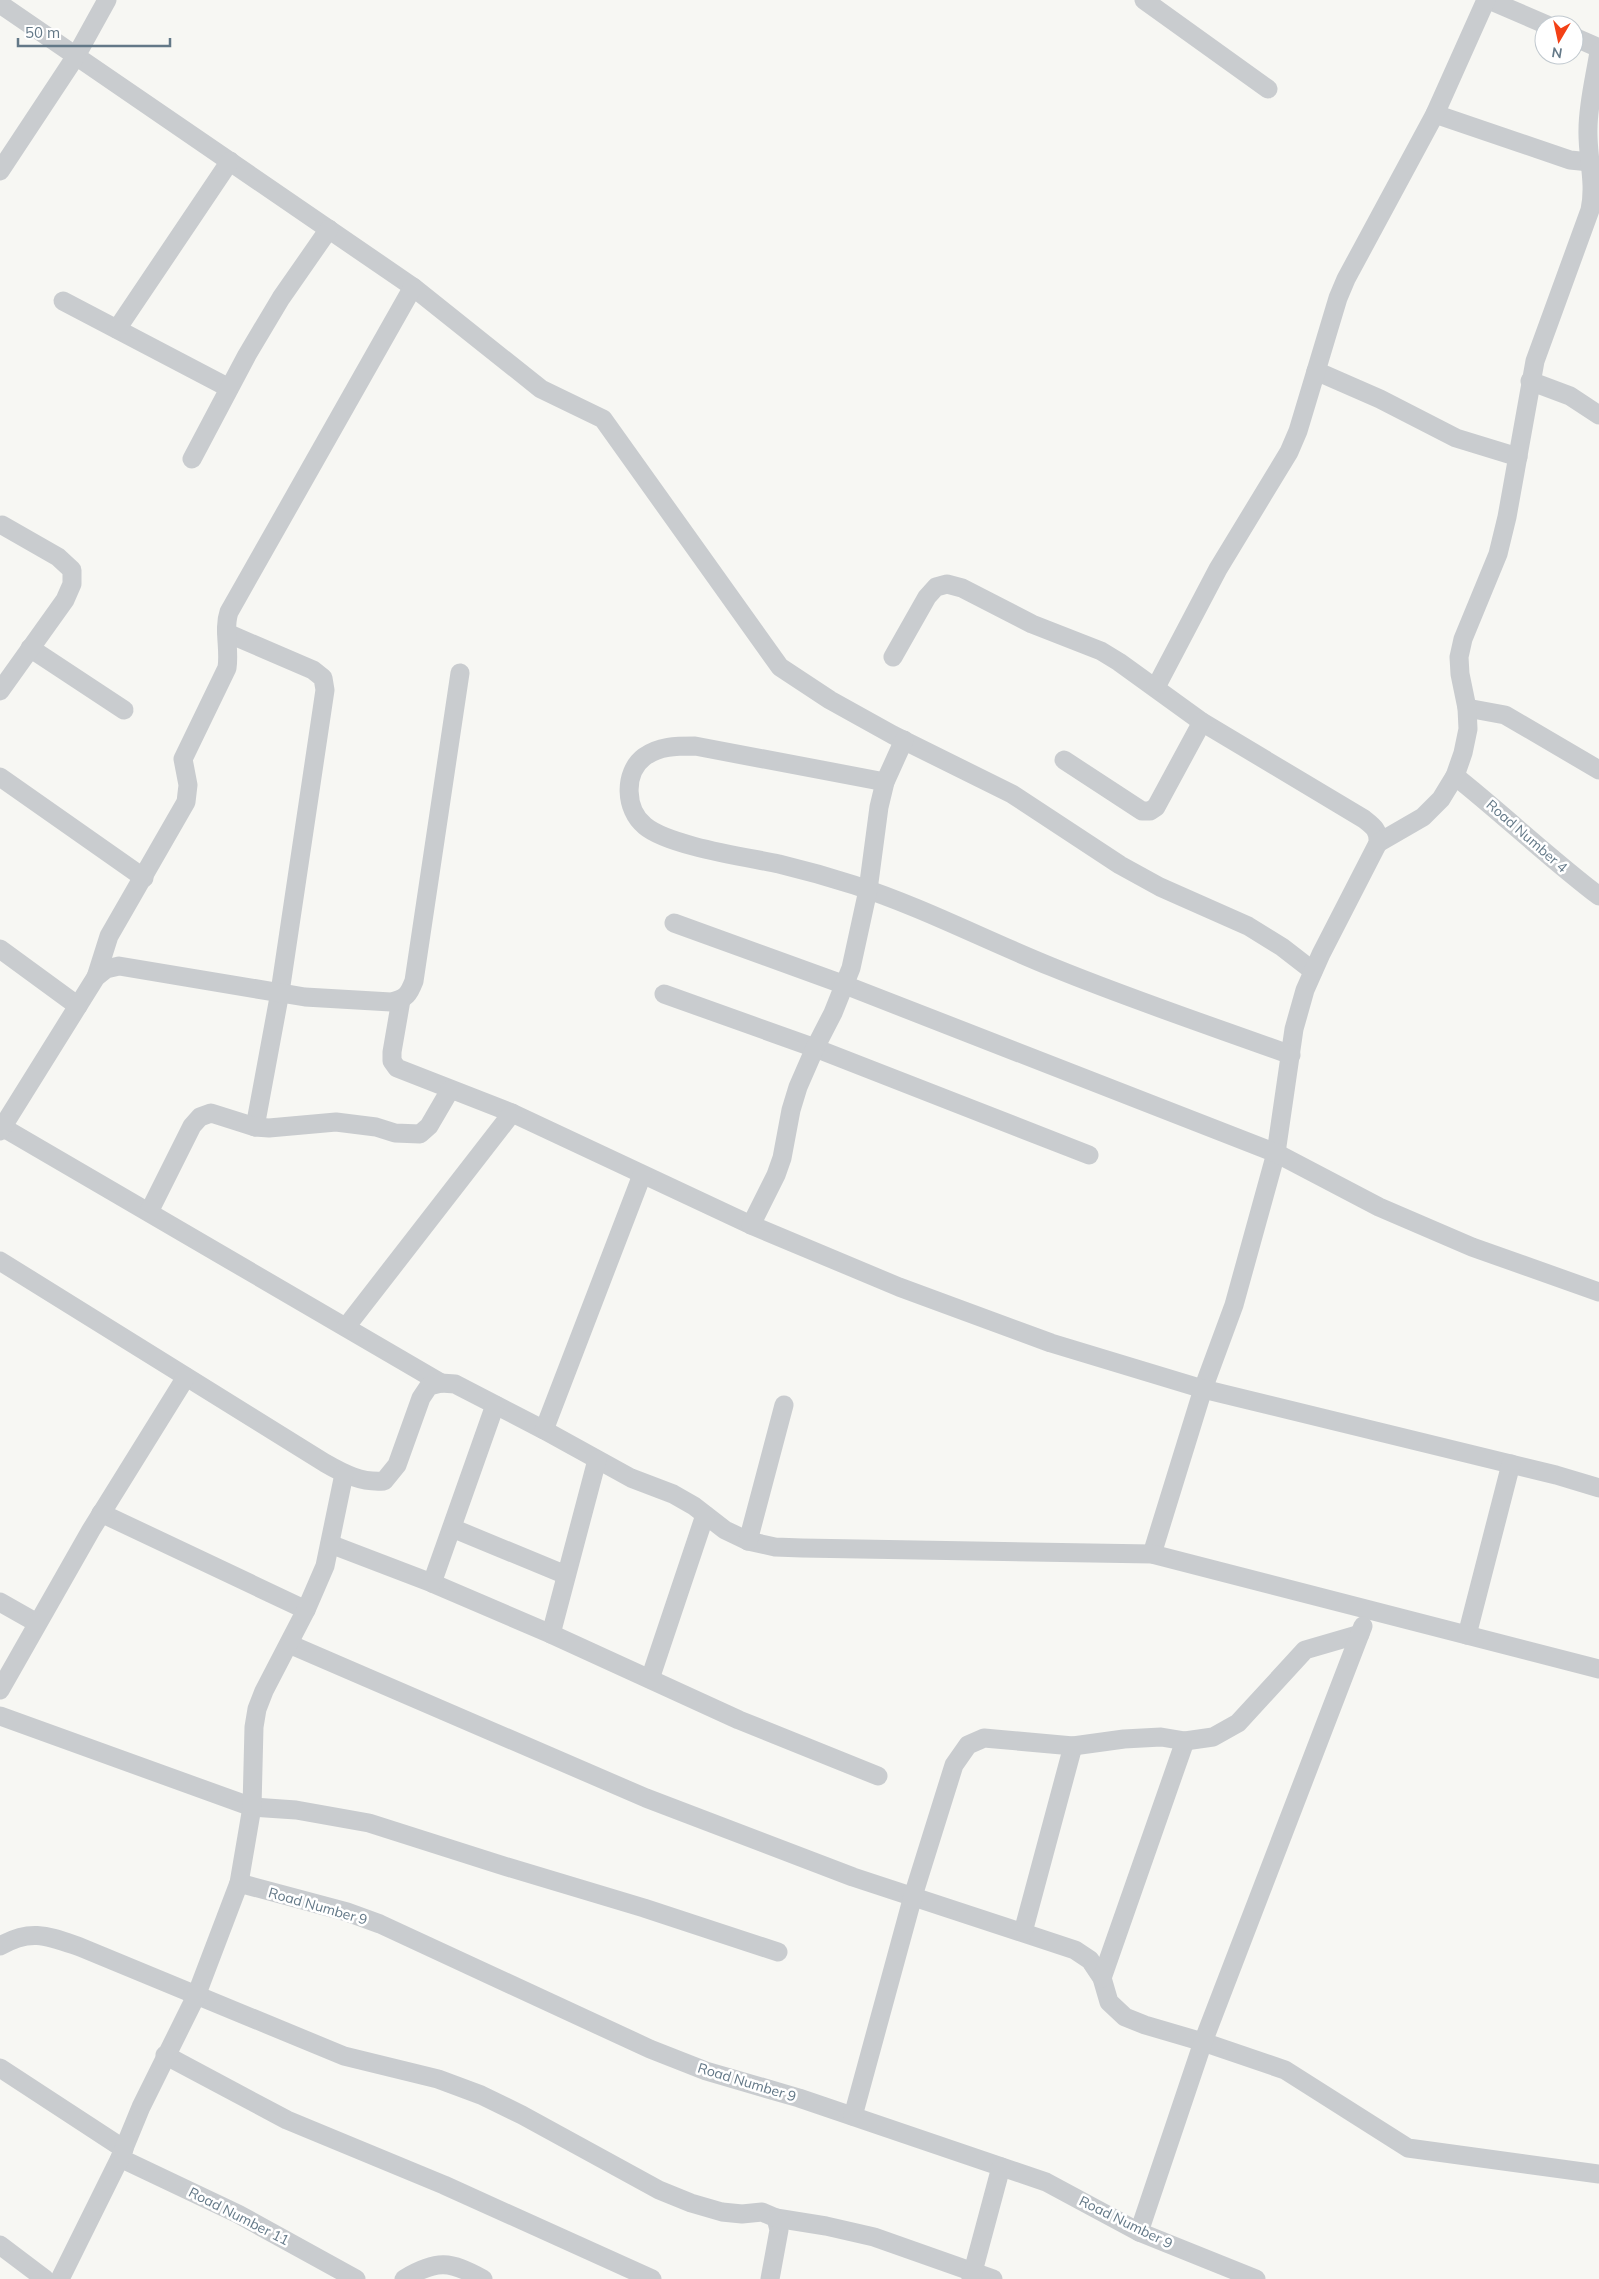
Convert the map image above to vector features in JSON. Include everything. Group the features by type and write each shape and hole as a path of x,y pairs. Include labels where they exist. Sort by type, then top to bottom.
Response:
{"street":[{"path":"0,171 76,56 107,0"},
{"path":"1144,0 1268,89"},
{"path":"1156,687 1218,569 1289,452 1298,431 1346,279 1436,114 1488,0 1534,19"},
{"path":"0,4 413,287 541,389 603,419 780,667 830,700 904,740 1012,794 1104,855 1160,887 1248,926 1282,947 1313,971"},
{"path":"1378,843 1423,817 1441,799 1455,776 1468,729 1467,708 1460,674 1459,657 1464,639 1498,554 1507,517 1535,361 1596,193 1590,162 1588,126 1599,50 1584,42"},
{"path":"1436,114 1570,160 1590,162"},
{"path":"117,329 230,160"},
{"path":"192,459 229,388 281,298 329,229"},
{"path":"413,287 229,612 225,622 229,654 226,668 183,759 188,785 186,802 109,936 96,976 1,1129 149,1212 441,1383"},
{"path":"63,300 229,388"},
{"path":"1316,371 1380,399 1456,438 1518,457"},
{"path":"1530,381 1570,396 1599,415"},
{"path":"0,691 65,600 72,584 72,570 58,557 2,524"},
{"path":"892,657 926,597 936,587 947,584 962,588 1032,624 1101,651 1156,687 1202,722 1364,819 1375,828 1378,834 1378,843 1305,990 1294,1029 1276,1153 1234,1305 1203,1389 1152,1554"},
{"path":"227,633 313,670 323,678 325,690 280,992 255,1128"},
{"path":"30,648 124,710"},
{"path":"96,976 106,969 119,966 305,997 391,1002 401,1000 409,994 414,981 460,673"},
{"path":"1467,708 1505,715 1599,770"},
{"path":"1064,760 1142,811 1150,811 1156,807 1202,722"},
{"path":"751,1226 776,1175 782,1158 791,1110 815,1048 845,984 856,951 868,890 879,807 885,782 904,740"},
{"path":"885,782 695,746 676,746 655,750 642,759 633,769 629,785 631,802 637,818 645,827 661,836 694,846 782,864 868,890 914,906 1052,967 1291,1055"},
{"name":"Road Number 4","path":"1455,776 1505,816 1571,875 1599,896"},
{"path":"0,777 144,878"},
{"path":"674,923 845,984 1276,1153 1387,1211 1472,1247 1599,1292"},
{"path":"0,949 78,1006"},
{"path":"664,994 815,1048 1089,1155"},
{"path":"401,1000 392,1061 397,1068 408,1074 512,1113 751,1226 899,1287 1051,1343 1203,1389 1512,1464 1599,1488"},
{"path":"149,1212 192,1126 200,1117 211,1113 255,1128 336,1122 376,1127 395,1134 420,1134 429,1126 450,1090"},
{"path":"346,1327 512,1113"},
{"path":"544,1430 642,1175"},
{"path":"0,1261 344,1474 370,1482 384,1481 397,1465 421,1398 429,1386 441,1383 455,1384 631,1478 673,1494 705,1514 724,1530 748,1540 775,1547 1152,1554 1599,1669"},
{"path":"0,1690 101,1513 186,1377"},
{"path":"432,1583 495,1405"},
{"path":"748,1540 784,1405"},
{"path":"551,1634 596,1460"},
{"path":"1467,1635 1512,1464"},
{"path":"60,2279 122,2154 165,2055 196,1996 239,1883 252,1807 254,1727 257,1709 264,1691 306,1610 325,1566 344,1474"},
{"path":"101,1513 306,1610"},
{"path":"650,1679 705,1514"},
{"path":"452,1528 566,1575"},
{"path":"330,1544 432,1583 551,1634 739,1720 878,1776"},
{"path":"0,1602 38,1623"},
{"path":"1139,2232 1203,2042 1369,1609"},
{"path":"852,2116 914,1896 954,1765 968,1744 984,1738 1074,1746 1142,1738 1185,1741 1213,1737 1238,1723 1305,1650 1360,1634"},
{"path":"289,1644 646,1798 853,1877 1074,1950 1090,1960 1102,1978 1109,2002 1125,2017 1285,2070 1408,2148 1599,2174"},
{"path":"0,1716 252,1807 296,1810 369,1823 644,1908 778,1952"},
{"path":"1102,1978 1185,1741"},
{"path":"1023,1932 1074,1746"},
{"name":"Road Number 9","path":"239,1883 355,1915 658,2052 706,2071 799,2098 1046,2182 1139,2232 1256,2279"},
{"path":"0,1946 16,1937 32,1934 80,1946 196,1996 344,2056 438,2079 481,2095 522,2115 651,2186 691,2203 722,2212 742,2214 762,2212 776,2218 826,2226 874,2237 971,2275 993,2279"},
{"path":"165,2055 286,2120 444,2185 652,2279"},
{"name":"Road Number 11","path":"0,2068 122,2154 238,2214 356,2279"},
{"path":"971,2275 1001,2167"},
{"path":"770,2279 779,2230 776,2218"},
{"path":"0,2245 45,2279"},
{"path":"404,2279 421,2268 440,2263 465,2269 483,2279"}]}
